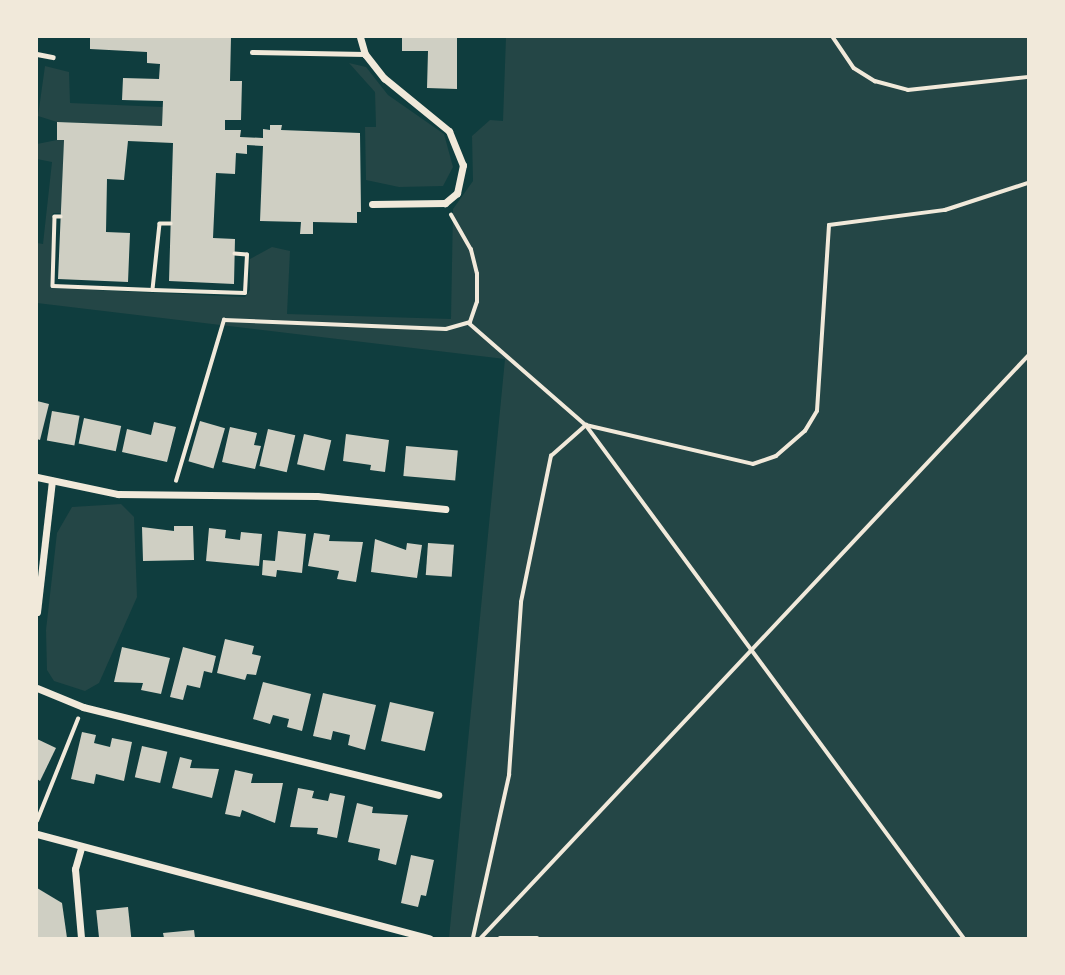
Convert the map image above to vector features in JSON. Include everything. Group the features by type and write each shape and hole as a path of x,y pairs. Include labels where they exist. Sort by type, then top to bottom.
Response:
{"street":[{"path":"360,37 365,54 384,78 455,139 463,173 457,193 445,203 372,204"},
{"path":"37,477 118,494 317,496 445,509"},
{"path":"37,612 52,481"},
{"path":"37,688 83,707 438,795"},
{"path":"37,834 81,848 429,938"},
{"path":"81,848 75,869 82,938"}],"lane":[{"path":"252,52 365,54"},
{"path":"37,54 53,57"}],"path":[{"path":"833,37 854,68 875,81 908,90 1028,76"},
{"path":"586,425 753,464 776,456 794,443 817,411 830,225 942,211 1028,183"},
{"path":"445,203 471,250 477,274 477,302 469,323"},
{"path":"61,217 55,217 53,286 245,293 247,255 235,254"},
{"path":"153,290 160,224 171,224"},
{"path":"171,496 224,320 446,329 469,323"},
{"path":"469,323 586,425 964,938"},
{"path":"481,938 1028,356"},
{"path":"473,938 509,775 520,602 551,456 586,425"},
{"path":"37,821 83,707"},
{"path":"500,938 537,938"}],"shaded area":[{"path":"506,37 1028,37 1028,938 449,938 505,359 37,303 37,243 43,244 52,162 37,159 37,144 64,140 61,213 53,213 50,288 245,297 250,290 250,259 272,247 290,251 287,314 451,319 453,209 473,181 472,136 490,120 503,121"},
{"path":"349,63 366,67 388,95 444,134 453,167 443,186 399,187 366,180 365,127 376,127 375,92"},
{"path":"45,66 69,72 70,103 163,107 162,126 57,122 38,116"},
{"path":"121,504 134,517 137,597 99,683 85,691 54,681 47,670 46,630 57,533 72,507"}],"building":[{"path":"90,37 231,37 230,81 242,81 241,120 225,120 225,130 241,130 240,137 263,138 263,129 270,130 270,125 282,125 281,130 360,133 361,212 357,212 357,223 313,222 313,234 300,234 301,222 260,221 263,146 247,145 247,154 236,153 235,174 216,173 213,238 235,239 234,284 169,281 173,143 128,141 124,180 107,179 106,232 130,233 128,282 58,279 64,140 57,140 57,122 162,126 163,101 122,100 123,78 159,79 160,64 147,63 147,52 90,49"},
{"path":"402,37 457,37 457,89 427,88 428,51 402,51"},
{"path":"37,401 49,404 40,440 37,439"},
{"path":"52,411 80,416 74,445 47,441"},
{"path":"84,418 121,426 116,451 79,443"},
{"path":"200,421 225,428 213,469 188,461"},
{"path":"154,422 176,427 167,462 122,452 127,429 151,435"},
{"path":"230,427 257,433 254,445 261,446 255,469 222,462"},
{"path":"268,429 295,435 287,472 259,466"},
{"path":"304,434 331,440 324,471 297,464"},
{"path":"346,434 389,440 385,472 370,470 371,465 343,461"},
{"path":"406,446 458,451 455,480 403,476"},
{"path":"174,526 193,526 194,560 143,561 142,527 174,531"},
{"path":"209,528 226,530 225,538 240,540 241,532 262,534 259,566 206,561"},
{"path":"278,531 306,534 302,573 277,570 276,577 262,575 263,560 275,561"},
{"path":"314,533 330,535 329,541 363,542 356,582 337,579 339,571 308,566"},
{"path":"375,539 406,550 407,543 422,545 417,578 371,572"},
{"path":"428,543 454,545 452,577 426,575"},
{"path":"225,639 254,646 252,654 261,656 256,675 247,674 245,680 217,673"},
{"path":"122,647 170,658 161,694 141,690 143,683 114,682"},
{"path":"183,647 216,656 212,673 204,671 200,688 187,685 183,700 170,697"},
{"path":"263,682 311,694 302,731 287,727 289,719 273,715 270,724 253,719"},
{"path":"323,693 376,705 365,750 348,745 350,735 333,731 331,740 313,736"},
{"path":"390,702 434,712 425,751 381,741"},
{"path":"82,732 96,735 94,743 110,747 112,738 132,742 124,781 96,774 94,784 71,779"},
{"path":"37,739 56,748 40,781 37,779"},
{"path":"142,746 167,752 160,783 135,777"},
{"path":"180,757 192,760 190,768 219,769 212,798 172,788"},
{"path":"235,770 253,774 251,783 283,783 275,823 242,810 240,817 225,814"},
{"path":"298,788 314,791 312,798 328,801 330,793 345,796 337,838 317,834 318,828 290,827"},
{"path":"357,803 373,807 372,813 408,815 396,865 378,860 380,849 348,842"},
{"path":"411,855 434,860 426,896 421,895 418,907 401,903"},
{"path":"37,888 62,903 67,938 37,938"},
{"path":"128,907 131,938 99,938 96,910"},
{"path":"194,930 195,938 164,938 163,933"}]}
